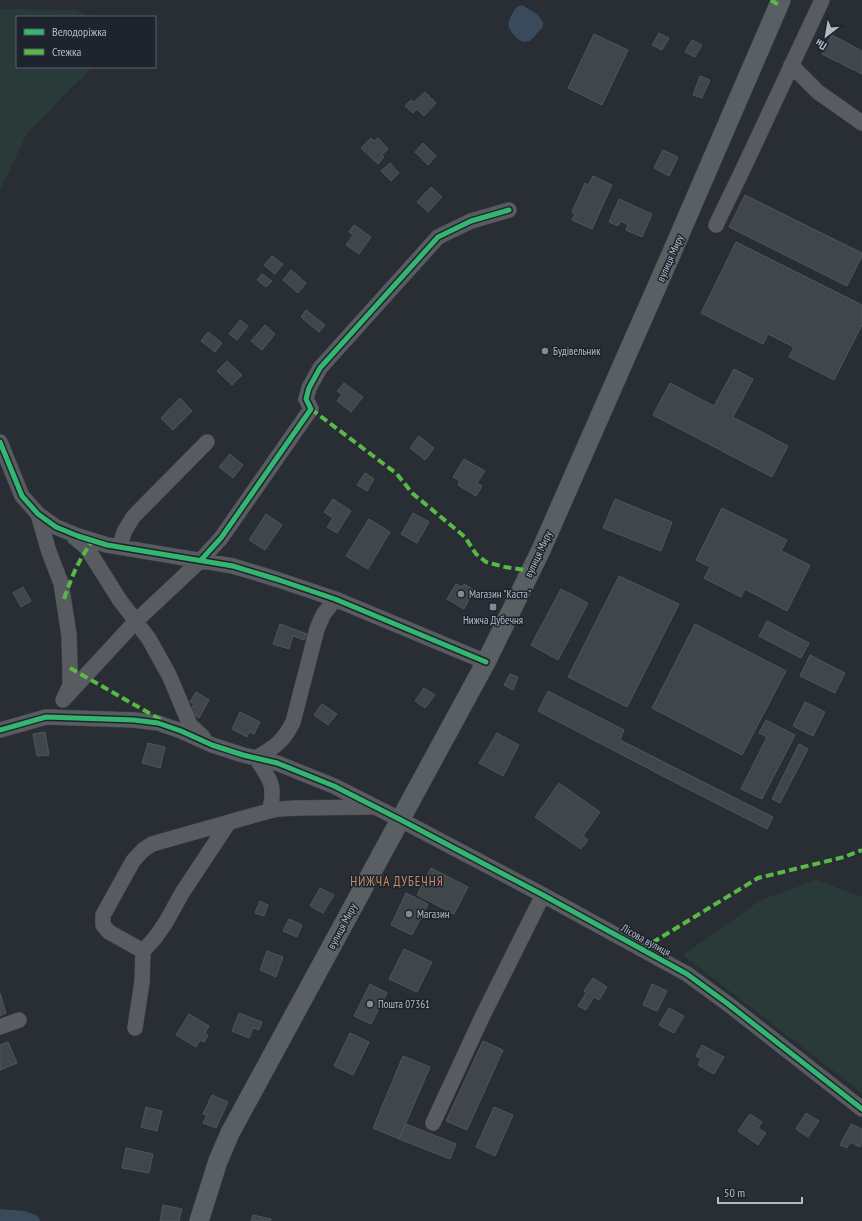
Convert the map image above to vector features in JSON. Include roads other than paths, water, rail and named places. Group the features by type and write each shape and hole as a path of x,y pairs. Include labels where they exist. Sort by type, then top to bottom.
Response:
{"main road":[{"name":"вулиця Миру","path":"198,1221 218,1161 230,1133 486,662 541,550 781,0"}],"street":[{"path":"716,225 822,0"},
{"path":"791,66 818,92 862,123"},
{"path":"0,730 46,717 136,621 201,560 221,538 311,409 306,399 309,388 320,368 438,237 471,221 509,210"},
{"path":"0,442 22,496 38,514 56,527 107,545 232,566 279,580 335,599 486,662"},
{"path":"120,547 124,532 132,517 207,442"},
{"path":"38,514 61,583 69,635 70,685 63,700"},
{"path":"70,533 87,548 119,598 149,639 169,675 190,725 212,745"},
{"path":"269,811 272,801 272,790 268,778 256,758 271,750 288,734 293,722 317,629 323,615 335,599"},
{"name":"Лісова вулиця","path":"46,717 134,720 158,723 181,731 212,745 242,755 277,763 334,786 543,895 687,974 728,1004 862,1109"},
{"path":"143,951 108,932 103,925 103,915 133,861 143,850 152,844 269,811 291,808 375,807"},
{"path":"135,1028 142,982 143,951 155,938 166,922 182,893 229,822"},
{"path":"433,1123 483,1015 543,895"},
{"path":"0,1027 20,1020"}],"water":[{"path":"522,5 537,14 543,22 543,27 530,41 527,42 517,39 509,28 510,19 514,10"}],"waterway":[{"path":"0,1215 24,1217 34,1221"}],"place":[{"name":"Будівельник","path":"545,351"},
{"name":"Магазин \"Каста\"","path":"461,594"},
{"name":"Нижча Дубечня","path":"493,607"},
{"name":"Магазин","path":"409,914"},
{"name":"Пошта 07361","path":"370,1004"}],"district":[{"name":"НИЖЧА ДУБЕЧНЯ","path":"397,881"}]}
